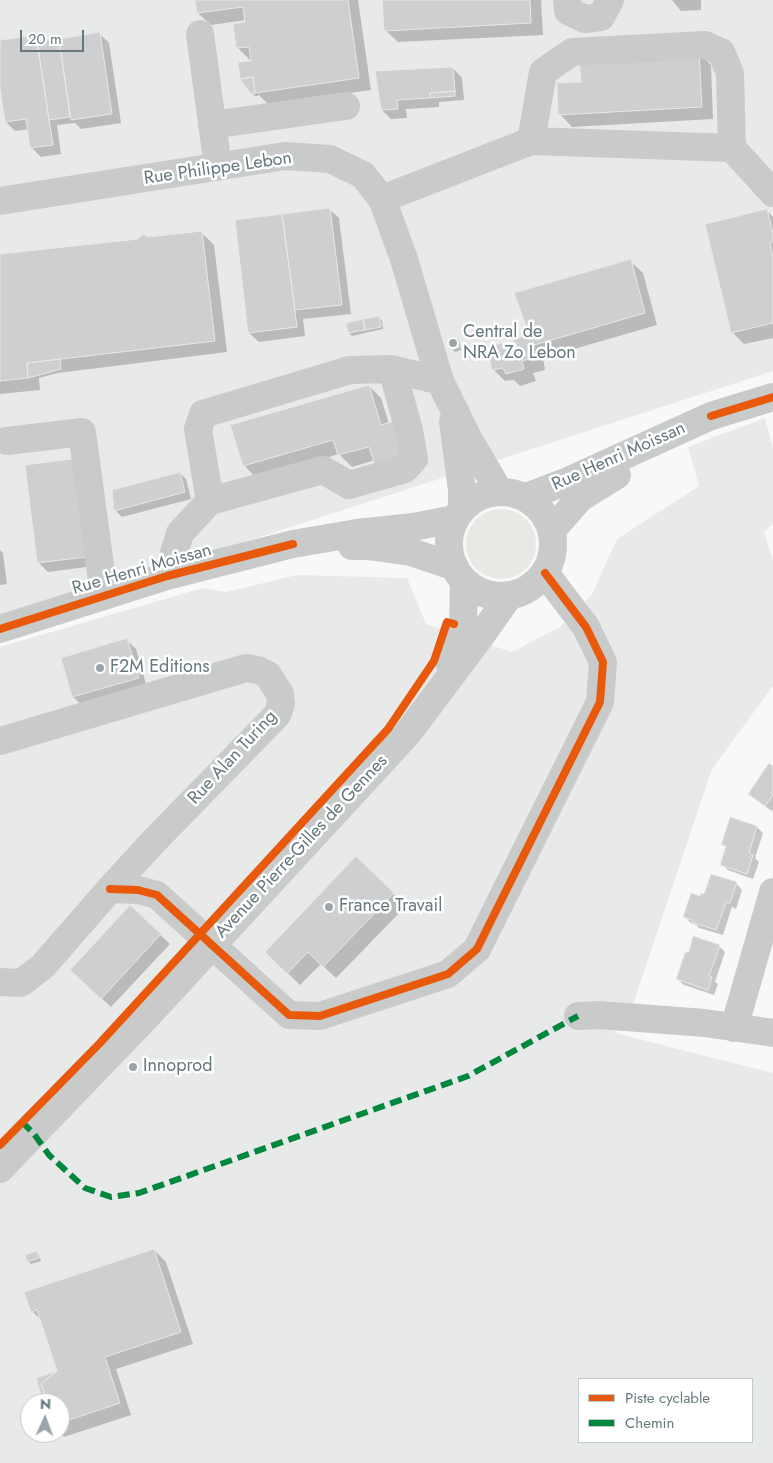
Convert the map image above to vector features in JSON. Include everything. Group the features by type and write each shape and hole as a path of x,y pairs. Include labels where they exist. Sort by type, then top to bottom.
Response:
{"street":[{"path":"567,0 568,10 585,19 601,17 610,0"},
{"path":"200,34 218,167"},
{"path":"531,142 543,72 572,52 705,45 722,52 730,73 732,148 773,193"},
{"path":"212,125 346,106"},
{"path":"382,199 531,142 732,148"},
{"name":"Rue Philippe Lebon","path":"0,201 286,156 330,160 362,175 382,199 404,258 440,381 452,407 499,491"},
{"path":"210,501 198,429 203,414 350,370 392,369 440,381"},
{"path":"167,576 180,533 210,501 323,470 349,485 405,469 414,459 409,430 392,369"},
{"name":"Rue Henri Moissan","path":"526,497 568,481 711,416 773,397"},
{"name":"Rue Philippe Lebon","path":"452,407 462,490 459,514"},
{"name":"Rue Henri Moissan","path":"552,530 580,498 711,416"},
{"path":"7,441 82,432 104,595"},
{"path":"499,491 513,492 526,497 538,506 547,517 552,530 554,545 552,560 545,573 535,584 523,591 508,596 492,595 477,590 460,574 450,552 450,535 459,514 473,500 485,494 499,491"},
{"name":"Rue Henri Moissan","path":"0,630 167,576 293,544 357,533 413,527 459,514"},
{"name":"Rue Henri Moissan","path":"293,544 367,546 411,552 460,574"},
{"path":"110,889 138,890 157,894 289,1015 320,1016 448,974 476,949 600,702 603,662 586,627 545,573"},
{"name":"Avenue Pierre-Gilles de Gennes","path":"436,696 463,627 460,574"},
{"name":"Avenue Pierre-Gilles de Gennes","path":"0,1169 149,1014 408,733 508,596"},
{"name":"Rue Alan Turing","path":"0,740 246,668 258,670 268,676 280,694 281,704 277,716 154,841 43,966 20,983 0,982"},
{"path":"154,841 152,872 157,894"},
{"path":"734,1028 773,892"},
{"path":"578,1016 599,1015 705,1023 773,1034"}],"shaded area":[{"path":"0,0 773,0 773,371 0,621"},
{"path":"765,418 773,448 773,524 764,532 773,561 773,686 712,769 633,1004 615,1033 773,1073 773,1463 0,1463 0,647 203,588 226,592 297,575 407,578 426,624 512,652 560,627 592,594 617,539 699,486 688,447"},
{"path":"501,509 514,512 526,519 533,531 536,544 533,557 526,569 514,576 501,579 488,576 476,569 469,557 466,544 469,531 476,519 488,512"}],"building":[{"path":"195,0 348,0 359,78 255,93 253,77 240,79 238,62 251,61 249,47 236,48 233,24 245,22 243,7 197,13"},
{"path":"382,0 530,0 531,23 384,31"},
{"path":"100,32 112,114 71,120 59,39"},
{"path":"36,35 53,145 30,148 26,119 5,122 0,89 0,40"},
{"path":"59,39 70,117 49,120 37,41"},
{"path":"699,52 702,107 558,115 557,83 581,82 579,59"},
{"path":"453,67 455,91 430,93 430,98 397,100 398,109 381,110 375,71"},
{"path":"253,77 255,93 251,94 240,79"},
{"path":"455,91 455,96 430,98 430,93"},
{"path":"330,208 342,305 295,310 282,214"},
{"path":"767,209 773,233 773,242 770,243 773,257 773,323 731,333 705,224"},
{"path":"282,214 297,327 248,333 235,220"},
{"path":"202,231 215,341 27,363 28,378 0,381 0,254 138,239 143,234 149,237"},
{"path":"631,259 645,313 531,346 534,358 522,361 524,369 506,374 503,368 492,370 487,346 503,343 504,349 515,346 513,340 529,334 514,293"},
{"path":"379,316 381,327 365,330 363,319"},
{"path":"363,319 365,330 348,333 346,323"},
{"name":"Central de NRA Zo Lebon","path":"456,336 459,347 451,350 448,338"},
{"path":"60,359 61,369 28,378 27,363"},
{"path":"369,385 381,425 397,420 409,461 377,471 369,447 338,455 333,440 243,466 230,425"},
{"path":"73,459 86,557 37,563 25,465"},
{"path":"180,472 185,492 114,511 112,490"},
{"name":"F2M Editions","path":"127,638 139,678 72,697 61,658"},
{"path":"769,763 773,766 773,790 771,793 773,795 765,806 748,794"},
{"path":"730,817 757,826 749,853 753,855 747,874 720,865 726,846 721,845"},
{"path":"356,856 394,893 323,967 308,952 287,974 265,952"},
{"path":"711,874 737,882 730,903 726,902 716,930 683,917 691,893 700,896 701,893 704,894"},
{"path":"130,905 161,934 101,999 70,970"},
{"path":"693,936 720,945 709,976 712,977 708,990 676,979 685,953 689,951"},
{"path":"154,1249 181,1332 105,1357 120,1403 70,1420 70,1393 44,1393 41,1384 57,1371 37,1310 31,1312 24,1292"},
{"path":"37,1251 39,1258 27,1262 25,1255"},
{"path":"57,1371 41,1384 44,1393 40,1393 36,1378"}],"marked path":[{"path":"22,1122 34,1134 49,1155 85,1188 111,1197 139,1193 468,1076 578,1016"}],"cycle path":[{"path":"711,416 773,397"},
{"path":"0,629 167,576 293,544"},
{"path":"110,889 138,890 157,895 289,1015 320,1016 448,974 477,949 600,702 603,662 586,627 545,573"},
{"path":"0,1145 99,1044 388,729 434,661 447,622 454,624"}],"place":[{"name":"Central de NRA Zo Lebon","path":"453,343"},
{"name":"F2M Editions","path":"100,668"},
{"name":"France Travail","path":"329,907"},
{"name":"Innoprod","path":"133,1067"}]}
